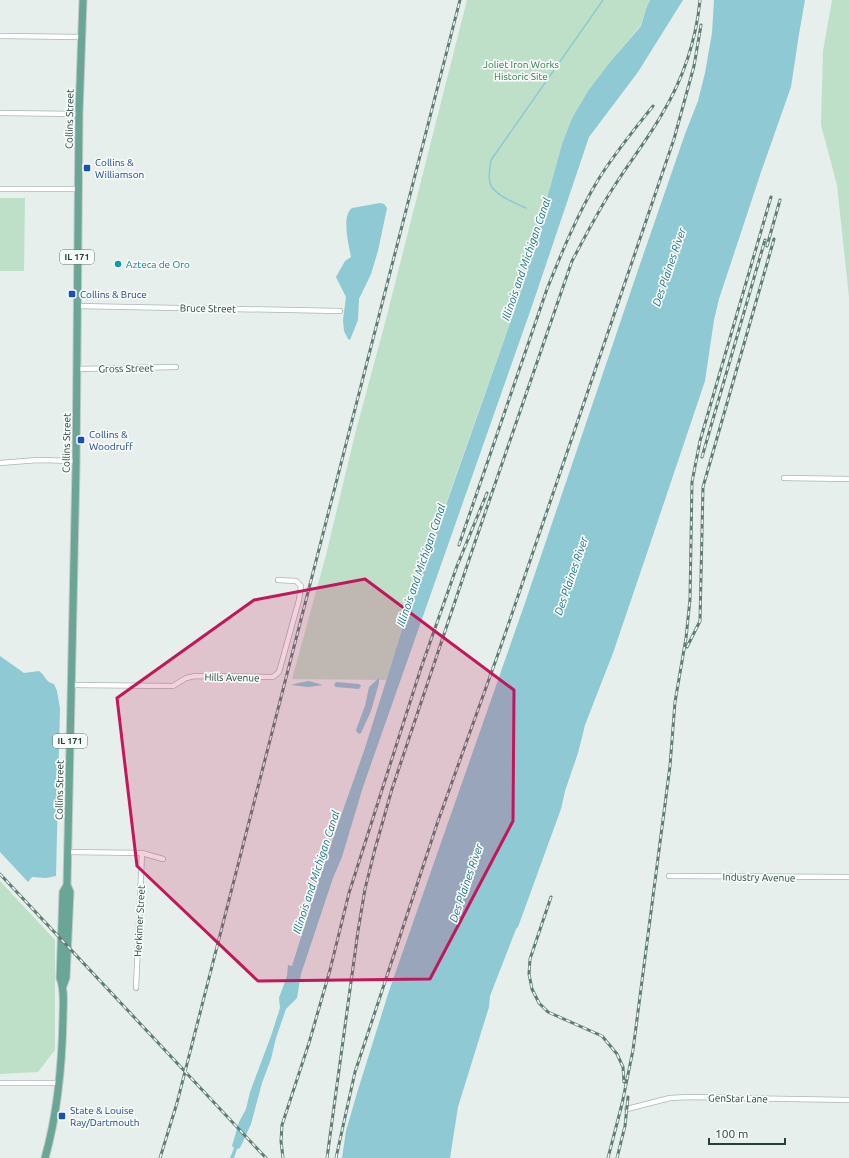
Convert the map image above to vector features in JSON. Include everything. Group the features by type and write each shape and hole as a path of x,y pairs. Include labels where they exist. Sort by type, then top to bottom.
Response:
{"main road":[{"name":"Collins Street","path":"60,1083 63,986 66,978 70,892 67,885 76,461 79,114 83,0"},
{"name":"IL 171","path":"44,1158 53,1122 60,1083"}],"street":[{"path":"0,36 81,37"},
{"path":"0,113 79,114"},
{"path":"0,189 78,189"},
{"name":"Bruce Street","path":"77,306 340,311"},
{"name":"Gross Street","path":"77,369 176,367"},
{"path":"0,463 38,460 76,461"},
{"path":"784,478 849,479"},
{"name":"Hills Avenue","path":"71,685 173,686 186,678 195,676 273,677 279,672 301,592 301,586 296,581 278,580"},
{"path":"68,852 142,853 163,859"},
{"name":"Herkimer Street","path":"136,988 142,853"},
{"name":"Industry Avenue","path":"669,876 849,877"},
{"path":"0,1083 60,1083"},
{"name":"GenStar Lane","path":"628,1110 670,1098 849,1100"}],"highlighted area":[{"path":"365,579 514,690 513,821 430,979 258,981 137,866 117,698 254,600"}],"green space":[{"name":"Joliet Iron Works Historic Site","path":"467,0 650,0 641,25 588,91 572,118 562,144 521,292 443,512 386,680 292,679 326,555 356,430 385,323"},
{"path":"832,0 849,0 849,297 837,185 821,125 823,51"},
{"path":"0,198 25,198 24,271 0,271"},
{"path":"0,881 55,940 55,1050 38,1072 0,1074"}],"water":[{"name":"Illinois and Michigan Canal","path":"650,0 683,0 638,72 589,137 533,303 363,787 342,857 333,878 301,974 297,998 286,1009 262,1083 251,1124 240,1148 237,1149 234,1158 230,1158 234,1148 232,1146 239,1122 246,1109 250,1092 280,1008 279,998 287,976 288,965 292,966 324,864 365,748 403,627 521,292 562,144 572,118 588,91 610,62 641,26"},
{"name":"Des Plaines River","path":"714,0 805,0 791,87 719,299 714,320 705,381 613,653 585,725 561,809 518,927 490,996 489,1007 458,1107 450,1158 342,1158 346,1131 389,991 525,603 685,134 698,101 705,73 712,33"},
{"path":"380,203 384,204 387,208 378,251 371,274 359,299 358,320 350,340 344,331 343,320 346,297 336,277 345,261 351,257 346,224 347,217 352,208"},
{"path":"0,656 24,673 39,671 49,682 54,684 57,691 60,708 56,876 46,878 32,877 28,882 0,852"},
{"path":"379,678 371,711 361,733 359,734 356,731 365,706 369,687"},
{"path":"309,681 323,685 308,687 291,685 298,683"},
{"path":"336,682 359,684 361,686 359,689 336,687 334,685"}],"waterway":[{"path":"526,208 500,195 492,187 489,177 491,160 603,0"}],"railway":[{"path":"160,1158 177,1103 460,0"},
{"path":"327,1158 365,889 392,789 572,261 604,203 657,123 676,87 692,45 700,0"},
{"path":"336,1158 355,1072 437,824 502,643 674,139 694,66 701,25"},
{"path":"459,545 547,289 570,234 590,193 604,170 653,106"},
{"path":"608,1158 622,1104 633,1050 670,766 675,702 686,638 690,599 692,482 700,441 771,197"},
{"path":"767,246 780,200"},
{"path":"687,647 700,621 703,487 774,239"},
{"path":"702,457 765,240"},
{"path":"283,1158 281,1141 282,1125 309,1043 330,970 349,893 421,668 457,566 487,493"},
{"path":"0,874 266,1158"},
{"path":"551,897 530,959 529,974 532,989 539,1003 548,1012 602,1036 617,1054 623,1067 624,1082"},
{"path":"617,1158 625,1126 628,1097"}],"place":[{"name":"Collins & Williamson","path":"87,168"},
{"name":"Azteca de Oro","path":"118,264"},
{"name":"Collins & Bruce","path":"72,294"},
{"name":"Collins & Woodruff","path":"81,440"},
{"name":"State & Louise Ray/Dartmouth","path":"62,1116"}]}
